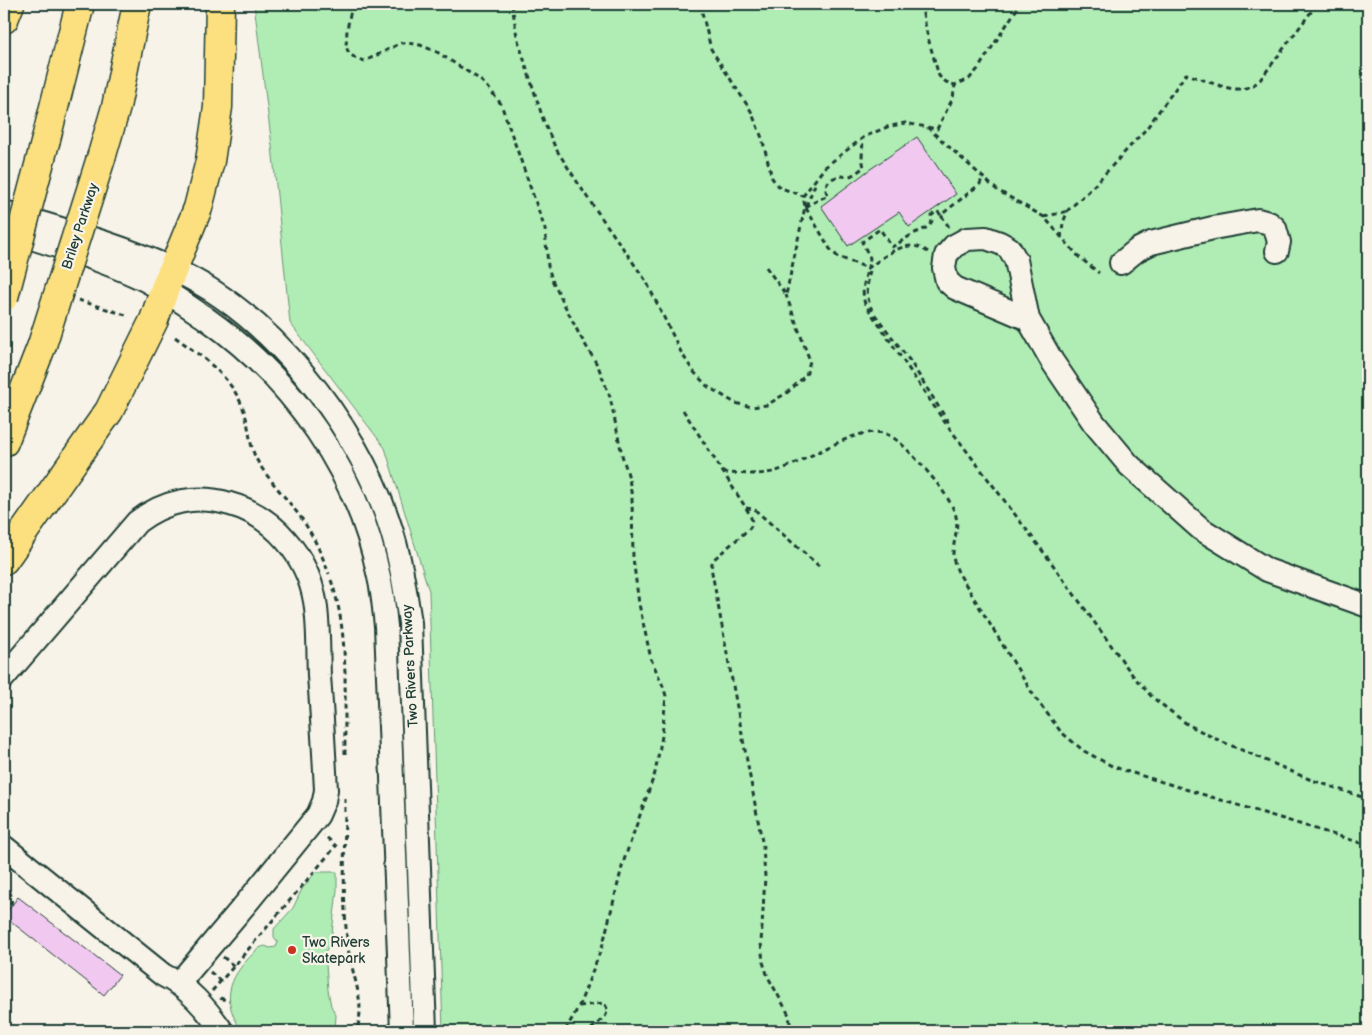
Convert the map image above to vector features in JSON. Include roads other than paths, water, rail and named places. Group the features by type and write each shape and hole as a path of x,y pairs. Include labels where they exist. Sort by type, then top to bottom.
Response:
{"highway":[{"path":"4,18 10,4"},
{"path":"4,297 80,4"},
{"name":"Briley Parkway","path":"4,442 42,345 102,156 116,107 137,4"},
{"path":"4,560 109,412 154,320 168,280 198,208 210,161 218,107 220,4"}],"street":[{"name":"Two Rivers Parkway","path":"4,212 96,240 168,280 180,300 221,329 259,362 293,398 323,438 347,482 366,528 379,576 386,626 402,1031"},
{"path":"1121,263 1137,250 1151,244 1213,228 1258,220 1268,223 1275,228 1279,242 1277,250"},
{"name":"Two Rivers Parkway","path":"4,229 100,260 141,278 197,282 237,308 276,344 312,383 343,426 368,472 388,521 402,571 410,624 425,1031"},
{"path":"1028,319 1052,361 1094,423 1129,465 1201,529 1267,570 1368,606"},
{"path":"4,677 137,522 166,505 188,500 218,501 246,508 271,524 296,554 306,573 315,601 326,790 323,806 249,900 179,983"},
{"path":"4,847 163,974 179,983 200,1004 222,1031"}],"place":[{"name":"Two Rivers Skatepark","path":"292,950"}]}
